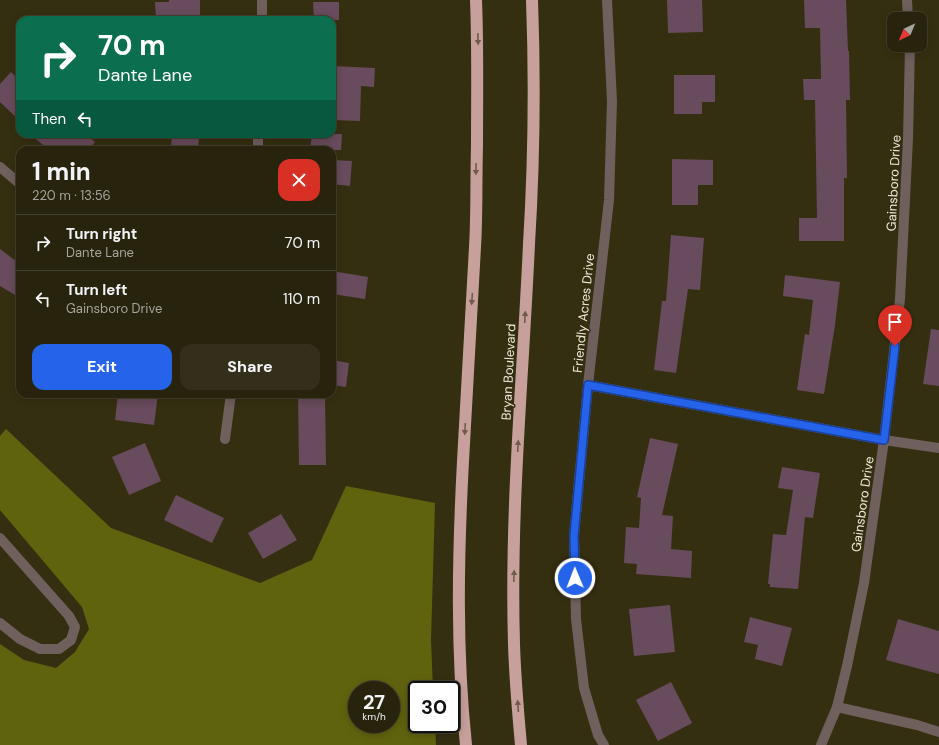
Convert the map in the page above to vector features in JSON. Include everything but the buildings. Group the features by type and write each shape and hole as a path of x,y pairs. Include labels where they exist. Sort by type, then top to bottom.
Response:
{"highway":[{"path":"466,745 459,640 459,574 468,356 475,245 478,38 476,0"},
{"name":"Bryan Boulevard","path":"521,745 514,645 513,587 517,461 530,243 533,145 532,0"}],"street":[{"path":"262,0 262,16"},
{"name":"Friendly Acres Drive","path":"604,745 598,735 584,688 576,619 574,536 588,385 609,200 612,100 607,0"},
{"path":"907,0 908,12"},
{"name":"Gainsboro Drive","path":"821,745 837,707 847,666 864,583 884,440 900,300 908,139 910,52"},
{"path":"0,167 16,181"},
{"path":"588,385 884,440 939,448"},
{"path":"225,439 230,398"},
{"path":"0,538 69,616 75,627 71,640 58,649 40,649 20,639 0,623"},
{"path":"837,707 917,725 939,732"}],"shaded area":[{"path":"6,429 111,528 260,583 312,560 346,486 435,503 431,640 433,681 408,681 408,733 435,733 436,745 0,745 0,644 24,660 56,668 75,652 89,629 82,607 0,510 0,436"}],"route":[{"path":"575,578 574,536 588,385 884,440 895,346"}]}
